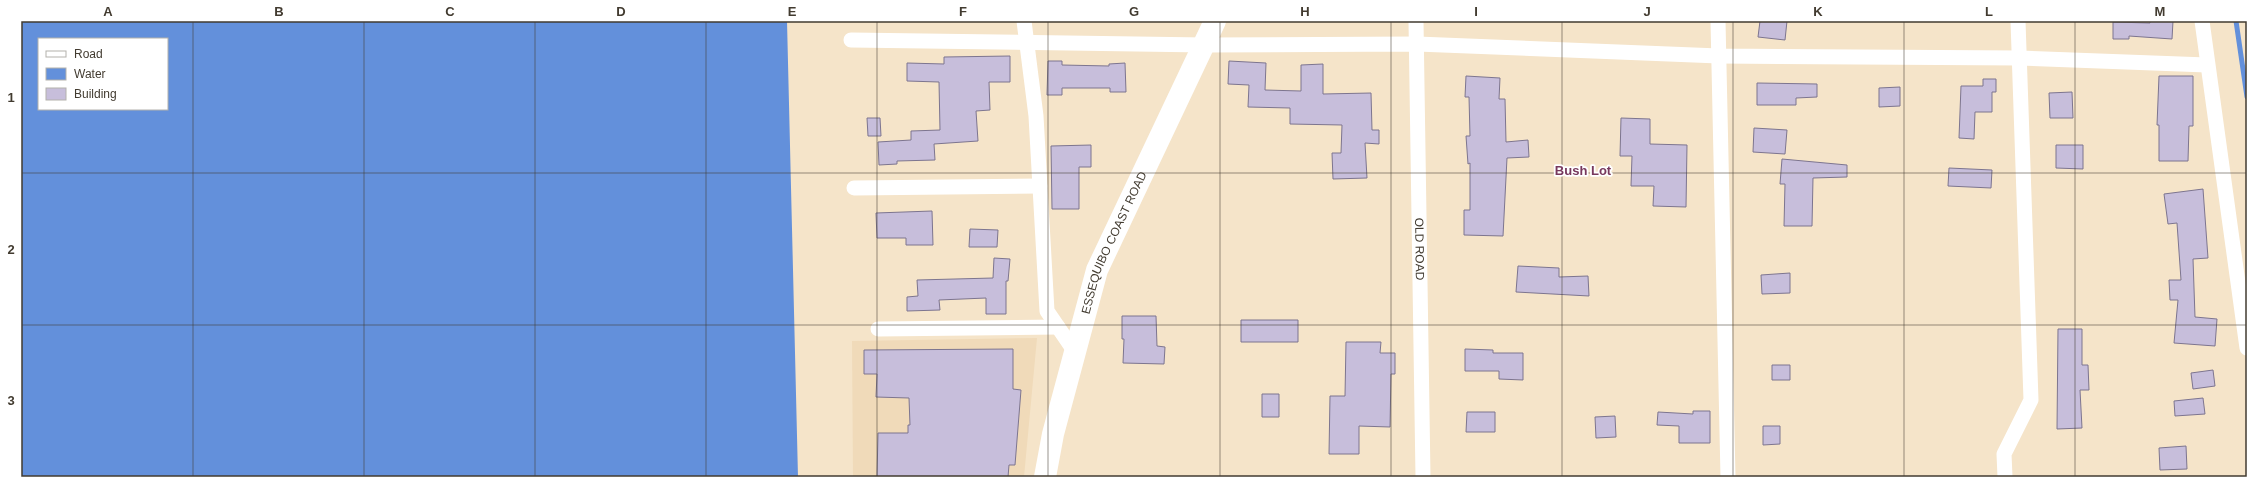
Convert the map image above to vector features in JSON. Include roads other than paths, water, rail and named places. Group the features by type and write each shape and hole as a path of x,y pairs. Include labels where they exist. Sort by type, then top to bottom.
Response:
{"main road":[{"name":"ESSEQUIBO COAST ROAD","path":"1045,477 1053,434 1097,270 1134,188 1205,45 1215,21"}],"street":[{"path":"1024,21 1025,42 1036,116 1047,311 1075,352"},
{"name":"OLD ROAD","path":"1416,21 1423,477"},
{"path":"1718,21 1728,477"},
{"path":"2005,477 2004,454 2031,400 2018,21"},
{"path":"2202,21 2247,348"},
{"path":"850,40 1205,45 1417,44 1719,56 2019,58 2207,64"},
{"path":"854,188 1040,186"},
{"path":"878,329 1058,327"}],"water":[{"path":"21,21 787,21 798,477 21,477"}],"waterway":[{"path":"2236,21 2247,97"}],"district":[{"name":"Bush Lot","path":"1583,170"}]}
